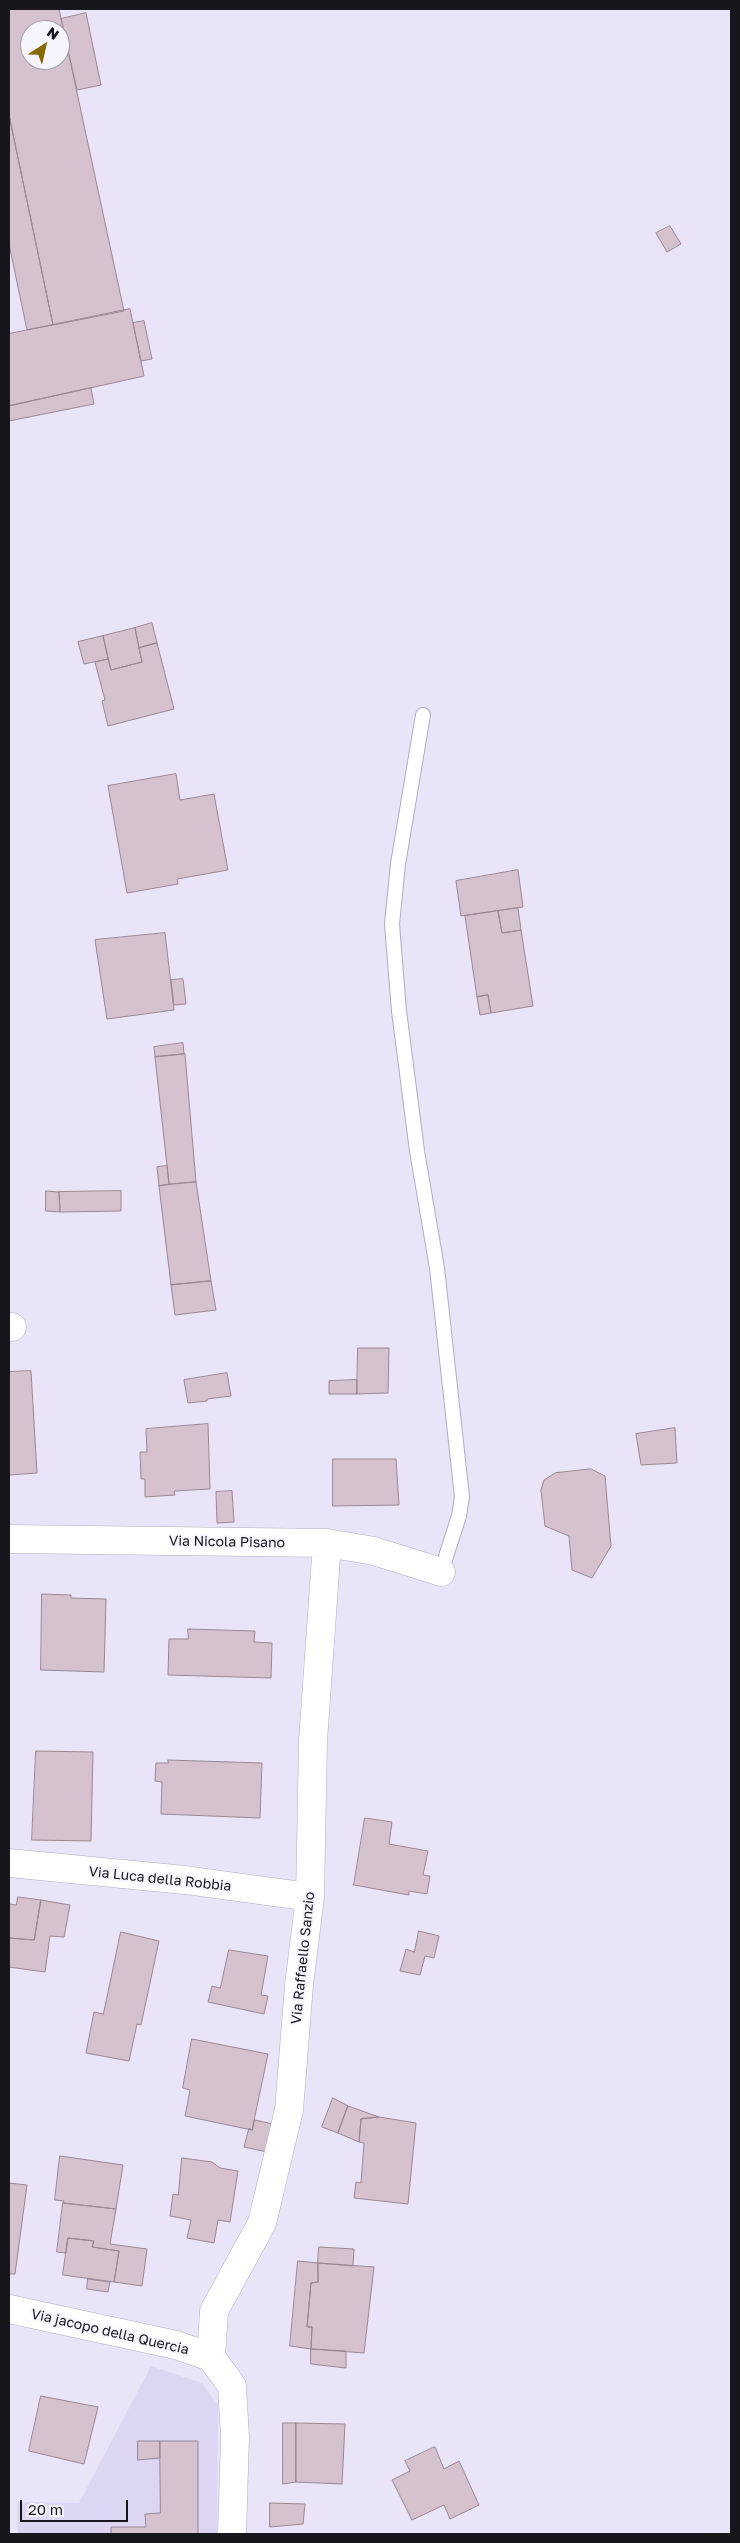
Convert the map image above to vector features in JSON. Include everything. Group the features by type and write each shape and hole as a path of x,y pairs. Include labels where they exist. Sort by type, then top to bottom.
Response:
{"street":[{"name":"Via Nicola Pisano","path":"9,1539 327,1543 374,1551 441,1572"},
{"name":"Via Raffaello Sanzio","path":"211,2358 214,2311 262,2223 289,2110 299,1985 310,1897 313,1741 327,1543"},
{"name":"Via Luca della Robbia","path":"9,1863 186,1880 310,1897"},
{"name":"Via jacopo della Quercia","path":"9,2309 176,2345 211,2358"},
{"path":"211,2358 232,2386 236,2437 232,2534"}],"lane":[{"path":"423,715 398,864 392,924 399,1011 417,1151 437,1268 462,1497 459,1516 441,1572"}],"shaded area":[{"path":"151,2366 202,2383 218,2405 217,2534 18,2534 17,2502 79,2503"}],"building":[{"path":"9,9 59,9 61,20 20,20 20,70 70,70 70,60 124,311 53,325 9,115"},
{"path":"86,13 101,85 77,90 70,59 70,20 61,19"},
{"path":"9,115 53,325 27,330 9,244"},
{"path":"670,226 681,244 667,252 656,233"},
{"path":"130,309 144,376 9,406 9,334"},
{"path":"144,321 152,359 141,361 133,323"},
{"path":"91,388 94,404 9,421 9,406"},
{"path":"152,623 157,643 139,648 135,628"},
{"path":"135,628 142,662 111,670 103,636"},
{"path":"103,636 108,659 84,664 78,642"},
{"path":"157,643 174,709 108,726 102,701 105,700 95,662 108,659 111,670 142,662 139,648"},
{"path":"176,774 180,800 214,794 228,870 177,879 178,884 127,893 108,786"},
{"path":"518,870 523,907 461,916 456,881"},
{"path":"518,908 521,930 502,933 498,911"},
{"path":"498,911 502,933 521,930 533,1006 491,1013 488,995 477,997 465,916"},
{"path":"165,933 174,1010 107,1019 95,940"},
{"path":"183,979 186,1004 174,1005 171,980"},
{"path":"488,995 491,1013 480,1015 477,997"},
{"path":"183,1043 184,1054 155,1057 154,1047"},
{"path":"185,1054 196,1182 169,1184 155,1057"},
{"path":"167,1166 169,1184 159,1186 157,1167"},
{"path":"196,1182 211,1281 171,1285 159,1186"},
{"path":"46,1191 59,1192 60,1212 46,1211"},
{"path":"121,1191 121,1211 60,1212 59,1192"},
{"path":"211,1281 216,1310 175,1315 171,1285"},
{"path":"358,1348 389,1348 388,1393 357,1394"},
{"path":"31,1371 37,1473 9,1475 9,1372"},
{"path":"227,1373 231,1396 188,1403 184,1380"},
{"path":"357,1380 357,1394 329,1394 329,1381"},
{"path":"208,1424 210,1489 174,1491 175,1495 145,1497 145,1479 141,1479 140,1452 147,1452 146,1429"},
{"path":"675,1428 677,1463 641,1465 636,1434"},
{"path":"333,1459 396,1459 399,1505 333,1506"},
{"path":"591,1469 605,1476 611,1546 592,1578 572,1570 569,1536 545,1526 541,1490 544,1480 555,1473"},
{"path":"232,1491 234,1522 217,1523 216,1492"},
{"path":"42,1594 71,1595 71,1598 106,1599 104,1672 41,1670"},
{"path":"188,1629 255,1631 254,1642 272,1643 271,1678 168,1675 169,1639 188,1639"},
{"path":"36,1751 93,1752 91,1841 32,1840"},
{"path":"168,1760 262,1763 260,1818 161,1814 162,1782 155,1781 156,1763 168,1763"},
{"path":"365,1818 392,1822 389,1844 428,1851 423,1875 430,1876 427,1894 409,1891 409,1895 354,1885"},
{"path":"18,1897 41,1900 34,1940 9,1938 9,1904 16,1905"},
{"path":"41,1900 70,1905 64,1937 50,1936 45,1972 9,1967 9,1938 34,1940"},
{"path":"419,1931 439,1936 434,1958 425,1956 420,1975 400,1971 406,1949 414,1952"},
{"path":"121,1932 159,1941 141,2025 137,2024 129,2061 86,2053 94,2012 103,2014"},
{"path":"229,1950 268,1956 261,1995 268,1996 264,2014 208,2002 212,1986 220,1988"},
{"path":"192,2039 268,2054 252,2130 185,2116 190,2090 183,2088"},
{"path":"333,2098 348,2106 338,2133 322,2127"},
{"path":"348,2106 379,2117 361,2119 359,2142 338,2133"},
{"path":"379,2117 416,2123 408,2204 354,2198 356,2182 361,2183 364,2143 359,2142 361,2119"},
{"path":"255,2120 282,2126 276,2154 244,2147 249,2128 252,2130"},
{"path":"60,2156 123,2165 116,2209 63,2203 64,2201 55,2200"},
{"path":"182,2158 212,2162 220,2168 238,2171 230,2222 218,2220 214,2243 187,2238 191,2220 170,2216 173,2194 178,2195"},
{"path":"9,2183 27,2185 15,2274 9,2274"},
{"path":"63,2203 116,2209 110,2244 147,2249 142,2286 114,2282 119,2251 92,2247 94,2241 68,2238 66,2253 57,2252"},
{"path":"68,2238 94,2241 92,2247 119,2251 114,2282 63,2275"},
{"path":"319,2247 354,2249 353,2266 318,2263"},
{"path":"298,2261 318,2263 318,2282 311,2283 307,2327 312,2327 311,2349 290,2346"},
{"path":"318,2263 374,2267 364,2353 311,2349 312,2327 307,2327 311,2283 318,2282"},
{"path":"88,2279 110,2282 108,2292 87,2289"},
{"path":"311,2349 346,2351 346,2368 311,2364"},
{"path":"41,2396 98,2407 84,2464 29,2451"},
{"path":"283,2423 296,2423 296,2482 283,2484"},
{"path":"296,2423 345,2424 342,2484 296,2482"},
{"path":"138,2441 160,2441 160,2458 138,2460"},
{"path":"160,2441 198,2441 198,2534 111,2534 111,2527 146,2527 145,2514 160,2513"},
{"path":"435,2447 444,2469 459,2461 479,2505 450,2519 444,2505 412,2520 392,2480 410,2471 405,2461"},
{"path":"270,2503 305,2504 303,2524 270,2527"}]}
